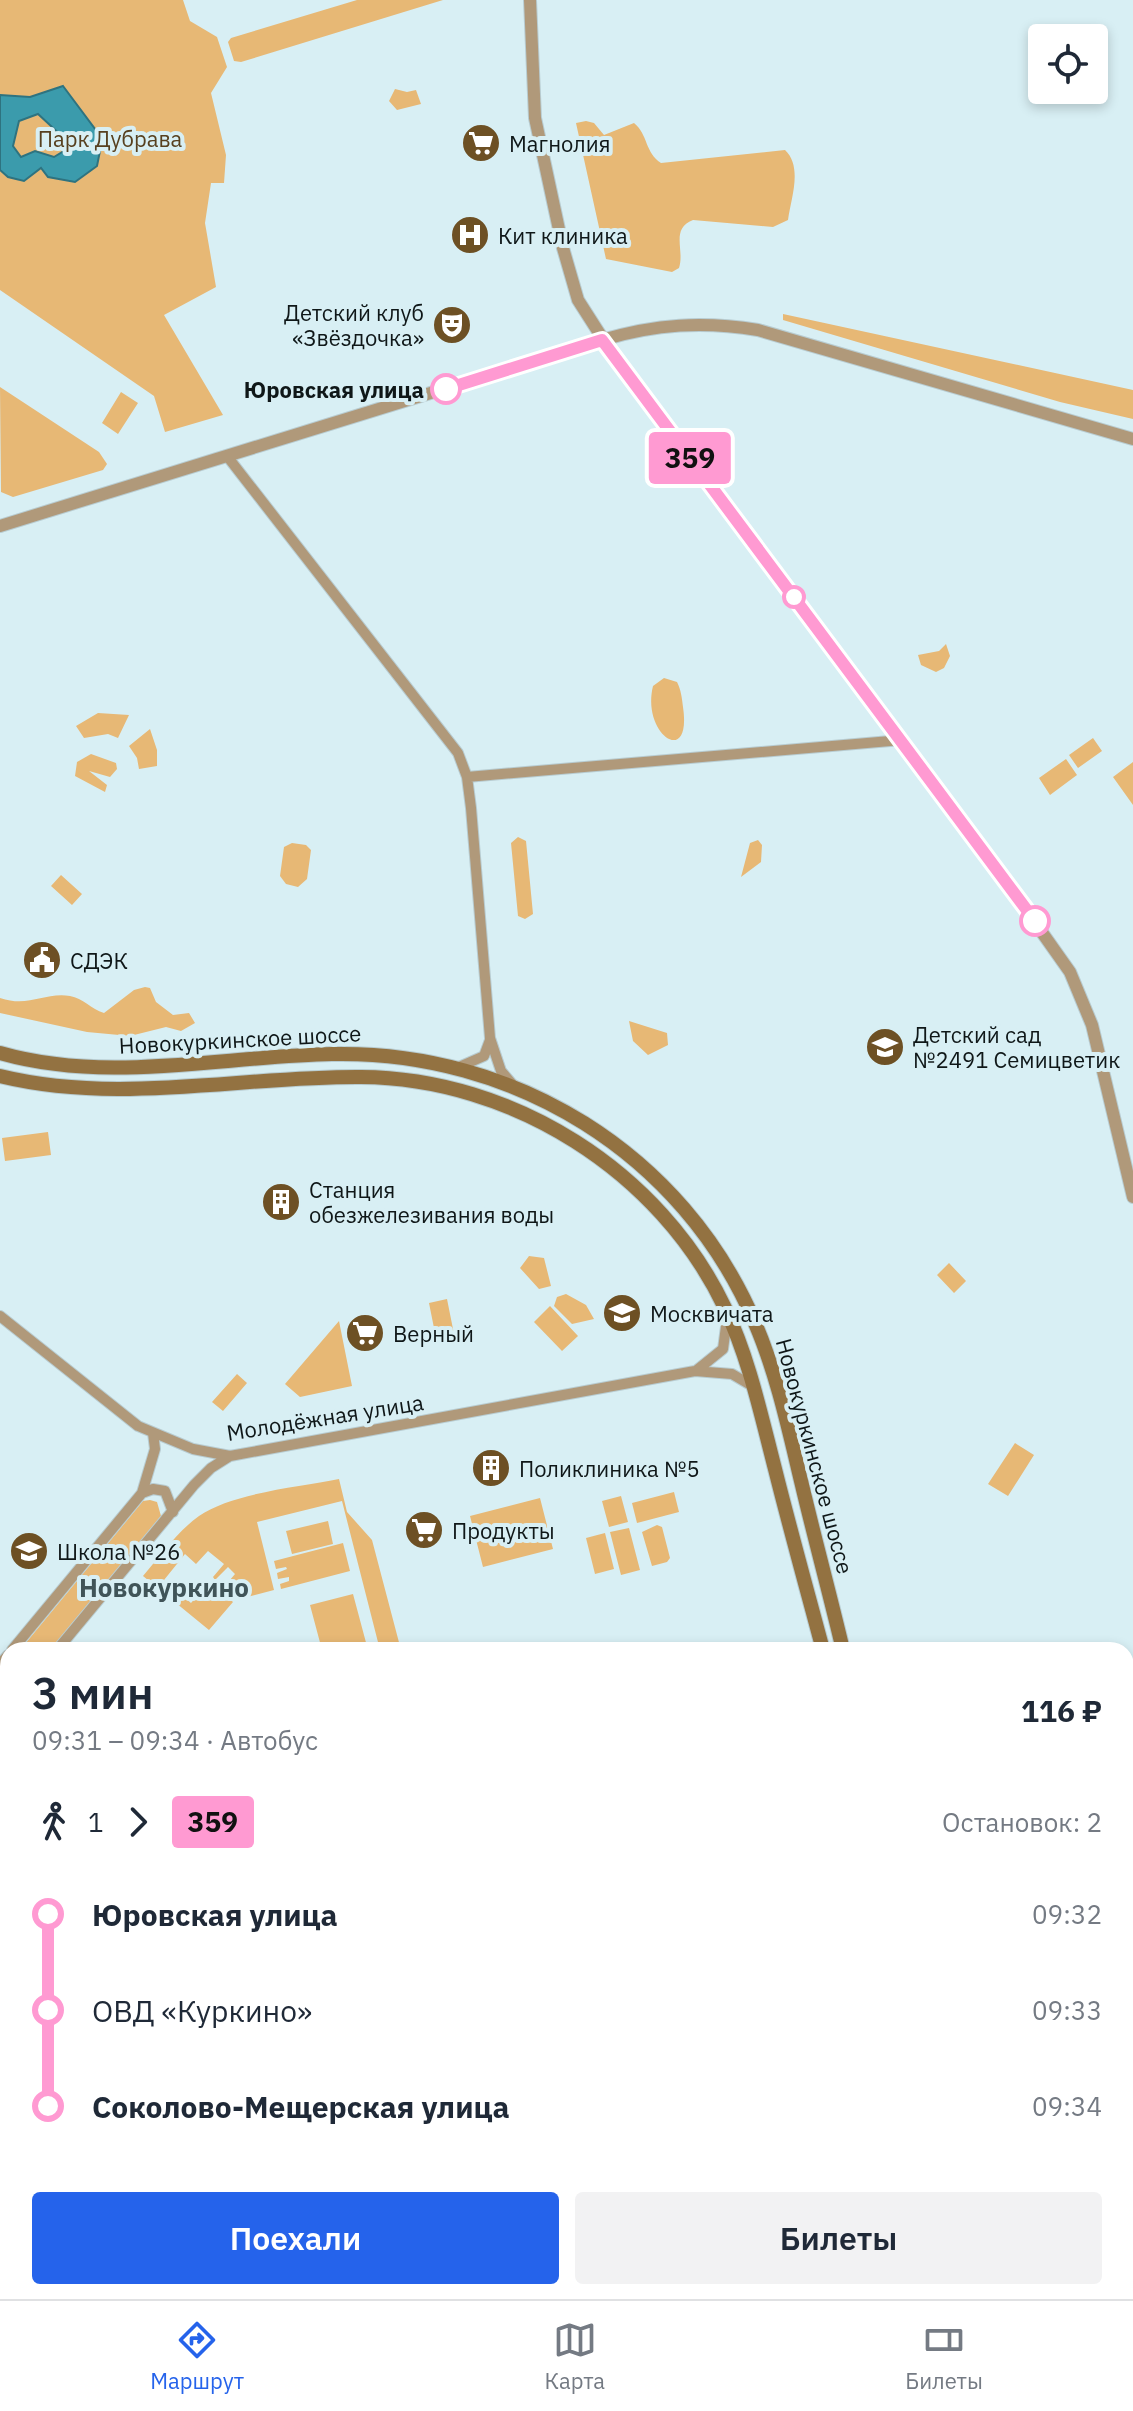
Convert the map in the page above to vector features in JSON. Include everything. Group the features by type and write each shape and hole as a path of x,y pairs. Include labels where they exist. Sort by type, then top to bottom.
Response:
{"main road":[{"name":"Новокуркинское шоссе","path":"0,1053 70,1066 117,1067 365,1054 428,1060 513,1085 566,1110 629,1154 681,1204 724,1262 756,1325 773,1376 841,1642"},
{"name":"Новокуркинское шоссе","path":"0,1076 62,1088 118,1090 364,1077 423,1082 473,1094 522,1112 570,1138 614,1170 667,1221 686,1244 725,1308 754,1388 821,1642"}],"street":[{"path":"530,0 533,94 541,147 572,283 602,340 902,740 1035,921 1076,983 1095,1038 1133,1197"},
{"path":"0,526 602,340 671,324 706,323 758,330 1133,439"},
{"path":"227,456 458,753 467,777 490,1038 501,1071 513,1085"},
{"path":"467,777 902,740"},
{"path":"458,1067 484,1056 490,1038"},
{"path":"364,1077 355,1066 357,1058 365,1054"},
{"path":"117,1067 127,1071 131,1079 128,1085 118,1090"},
{"path":"695,1371 723,1349 727,1325 725,1308"},
{"name":"Молодёжная улица","path":"0,1316 118,1412 153,1433 193,1449 230,1456 695,1371 732,1374 754,1388"},
{"path":"19,1642 142,1493 155,1449 153,1433"},
{"path":"64,1642 211,1468 230,1456"},
{"path":"142,1493 153,1489 165,1491 173,1512"}],"green space":[{"name":"Парк Дубрава","path":"0,0 183,0 190,21 217,37 227,67 211,93 226,155 224,183 211,183 205,223 216,287 164,315 223,415 165,432 154,396 0,290"},
{"path":"357,0 443,0 241,62 234,61 228,42 231,38"},
{"path":"395,89 407,92 416,90 421,104 397,110 389,101"},
{"path":"576,123 594,123 604,135 634,123 652,154 661,163 785,150 795,174 788,220 773,227 693,220 682,229 679,268 672,272 606,259"},
{"path":"783,314 1133,390 1133,419 1060,402 783,320"},
{"path":"0,387 99,452 107,464 103,470 13,497 1,492"},
{"path":"121,392 138,403 118,434 102,423"},
{"path":"946,644 950,656 944,668 936,672 921,665 918,655 939,651"},
{"path":"664,678 677,682 682,697 684,726 680,736 674,740 667,738 660,730 651,703 653,686"},
{"path":"98,713 129,715 118,738 108,734 84,738 76,726"},
{"path":"150,729 157,750 157,766 139,769 137,758 129,746"},
{"path":"1093,738 1102,751 1078,768 1069,755"},
{"path":"91,754 116,763 117,769 110,777 89,771 107,785 105,792 75,776 77,762"},
{"path":"1066,759 1077,775 1050,795 1039,778"},
{"path":"1133,762 1133,805 1113,777"},
{"path":"518,837 526,841 533,914 525,919 518,916 511,843"},
{"path":"758,840 762,845 761,862 741,877 750,843"},
{"path":"292,843 306,845 311,850 307,879 298,887 286,884 280,876 284,847"},
{"path":"61,875 82,894 72,905 51,886"},
{"path":"150,988 156,1002 173,1015 189,1013 195,1023 181,1031 166,1027 130,1036 87,1032 0,1013 0,998 20,1001 61,995 75,997 104,1013 134,990"},
{"path":"629,1021 667,1033 668,1045 648,1055 633,1041"},
{"path":"48,1132 51,1155 5,1161 2,1138"},
{"path":"529,1256 544,1258 551,1286 539,1289 520,1268"},
{"path":"949,1263 966,1281 954,1293 937,1275"},
{"path":"566,1294 586,1305 594,1319 572,1324 554,1306 557,1297"},
{"path":"447,1299 455,1339 437,1343 429,1303"},
{"path":"550,1306 578,1336 562,1351 534,1322"},
{"path":"339,1321 352,1386 300,1397 285,1384"},
{"path":"237,1374 247,1383 223,1411 212,1402"},
{"path":"1015,1443 1034,1455 1008,1496 988,1484"},
{"path":"339,1479 347,1512 372,1540 399,1642 378,1642 342,1501 257,1522 274,1590 239,1599 224,1587 235,1574 228,1567 215,1580 213,1577 224,1564 208,1551 196,1564 185,1554 164,1580 191,1603 210,1581 233,1602 209,1630 143,1576 199,1516 229,1502"},
{"path":"674,1492 679,1512 637,1523 632,1503"},
{"path":"621,1496 628,1522 609,1527 602,1501"},
{"path":"540,1498 553,1549 483,1567 470,1516"},
{"path":"143,1501 157,1502 161,1516 57,1642 27,1642"},
{"path":"328,1521 333,1544 292,1554 286,1531"},
{"path":"657,1525 662,1527 670,1558 667,1562 652,1566 642,1532"},
{"path":"629,1528 640,1570 621,1575 610,1532"},
{"path":"605,1533 614,1569 595,1574 586,1538"},
{"path":"343,1543 350,1571 281,1589 280,1584 289,1581 289,1577 278,1579 277,1573 287,1569 276,1569 274,1561"},
{"path":"353,1594 366,1642 320,1642 310,1605"}],"water":[{"path":"63,86 98,133 101,146 97,166 75,182 48,177 41,168 24,181 8,177 0,170 0,95 30,97","holes":["38,114 65,139 67,149 54,157 35,151 21,157 13,146 19,121"]}],"bus line":[{"name":"359","path":"446,389 602,340 1035,921"}],"place":[{"name":"Магнолия","path":"481,143"},
{"name":"Кит клиника","path":"470,235"},
{"name":"Детский клуб «Звёздочка»","path":"452,325"},
{"name":"Юровская улица","path":"446,389"},
{"name":"СДЭК","path":"42,960"},
{"name":"Детский сад №2491 Семицветик","path":"885,1047"},
{"name":"Станция обезжелезивания воды","path":"281,1202"},
{"name":"Москвичата","path":"622,1313"},
{"name":"Верный","path":"365,1333"},
{"name":"Поликлиника №5","path":"491,1468"},
{"name":"Продукты","path":"424,1530"},
{"name":"Школа №26","path":"29,1551"}],"district":[{"name":"Новокуркино","path":"164,1587"}]}
